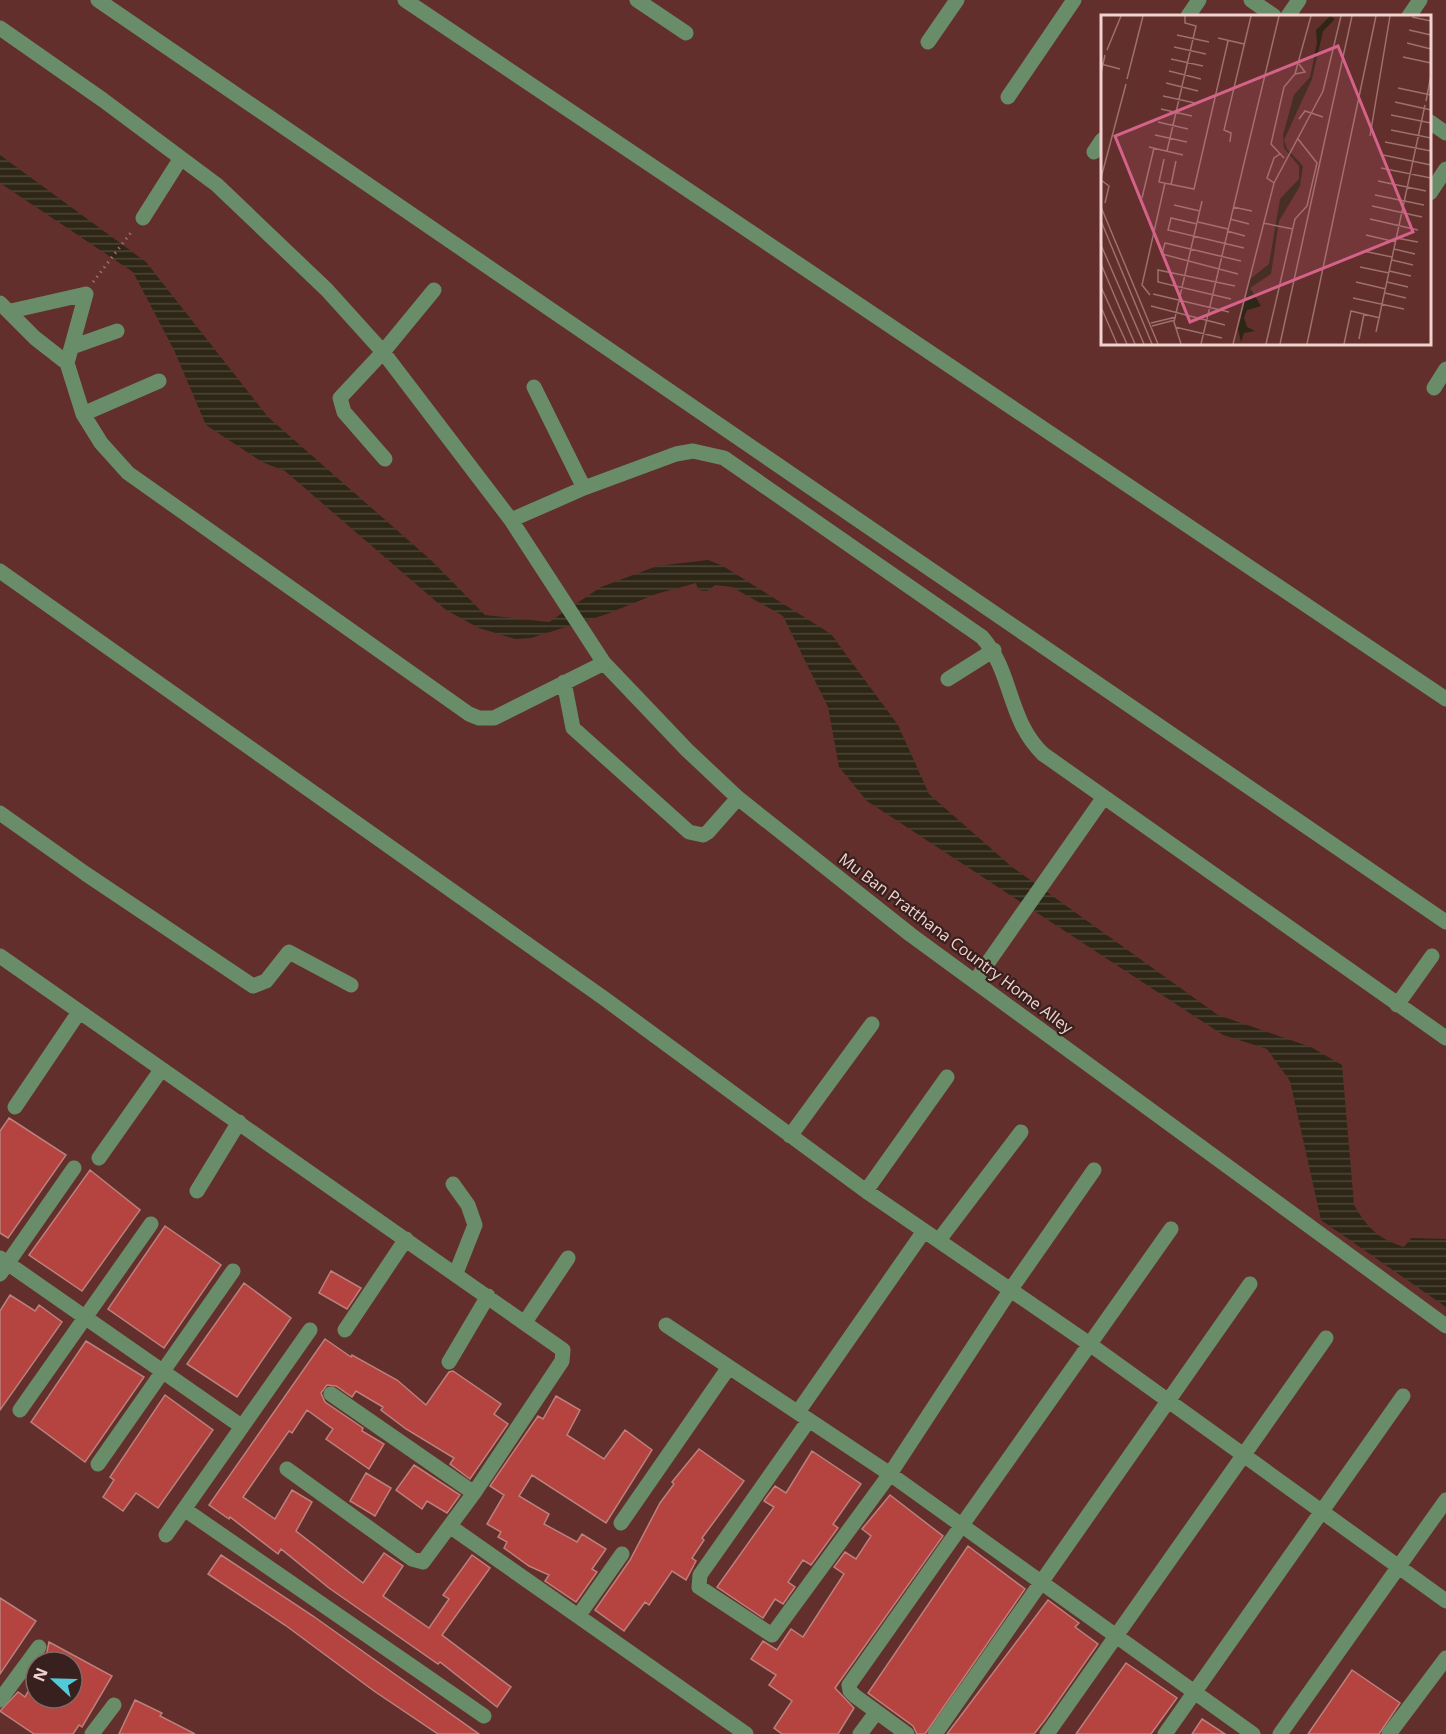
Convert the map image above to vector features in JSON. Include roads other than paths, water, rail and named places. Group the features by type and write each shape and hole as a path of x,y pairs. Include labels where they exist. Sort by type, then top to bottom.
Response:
{"street":[{"path":"98,0 1446,922"},
{"path":"405,0 1446,699"},
{"path":"638,0 686,33"},
{"path":"928,42 957,0"},
{"path":"1008,97 1074,0"},
{"path":"1189,15 1199,0"},
{"path":"1251,0 1273,15"},
{"path":"1289,15 1299,0"},
{"path":"1410,15 1420,0"},
{"name":"Mu Ban Pratthana Country Home Alley","path":"0,28 181,158 260,224 327,290 383,352 511,520 604,663 687,750 738,798 911,935 1446,1326"},
{"path":"143,218 181,158"},
{"path":"1431,192 1446,169"},
{"path":"385,459 344,412 340,398 383,352 434,290"},
{"path":"5,307 86,294 67,363 83,414 101,443 128,473 469,714 479,718 494,718 604,663"},
{"path":"5,307 34,338 67,363"},
{"path":"72,347 117,331"},
{"path":"1434,388 1446,369"},
{"path":"83,414 159,381"},
{"path":"534,387 584,488"},
{"path":"511,520 584,488 676,454 693,451 724,458 971,627 994,650 1022,728 1043,754 1446,1038"},
{"path":"0,571 605,999 866,1191 1011,1289 1323,1510 1446,1601"},
{"path":"948,679 994,650"},
{"path":"564,682 573,728 689,832 703,835 708,832 738,798"},
{"path":"975,981 1104,798"},
{"path":"0,813 86,874 253,986 266,981 289,952 351,985"},
{"path":"0,956 561,1346 564,1355 451,1527 427,1559 417,1562 287,1469"},
{"path":"1397,1005 1432,956"},
{"path":"15,1107 79,1012"},
{"path":"790,1136 872,1024"},
{"path":"99,1158 161,1070"},
{"path":"866,1191 947,1077"},
{"path":"197,1191 239,1122"},
{"path":"939,1240 1020,1132"},
{"path":"74,1168 3,1265 84,1317 241,1426"},
{"path":"924,1231 700,1575 699,1587 766,1633 772,1635 777,1632 890,1474 1011,1289 1094,1170"},
{"path":"453,1184 468,1205 475,1225 456,1273"},
{"path":"20,1410 151,1224"},
{"path":"907,1734 855,1696 850,1691 849,1685 1171,1229"},
{"path":"345,1330 406,1239"},
{"path":"525,1322 568,1258"},
{"path":"98,1464 233,1271"},
{"path":"935,1734 1250,1284"},
{"path":"448,1362 488,1296"},
{"path":"666,1325 890,1474 1253,1734"},
{"path":"166,1535 310,1330"},
{"path":"1047,1734 1326,1338"},
{"path":"621,1523 729,1367"},
{"path":"331,1394 474,1492"},
{"path":"1165,1734 1403,1396"},
{"path":"1280,1734 1446,1500"},
{"path":"184,1509 484,1716"},
{"path":"451,1527 746,1734"},
{"path":"579,1615 622,1554"},
{"path":"0,1700 39,1647"},
{"path":"1389,1734 1446,1658"},
{"path":"92,1734 114,1705"},
{"path":"860,1734 872,1718"}]}
